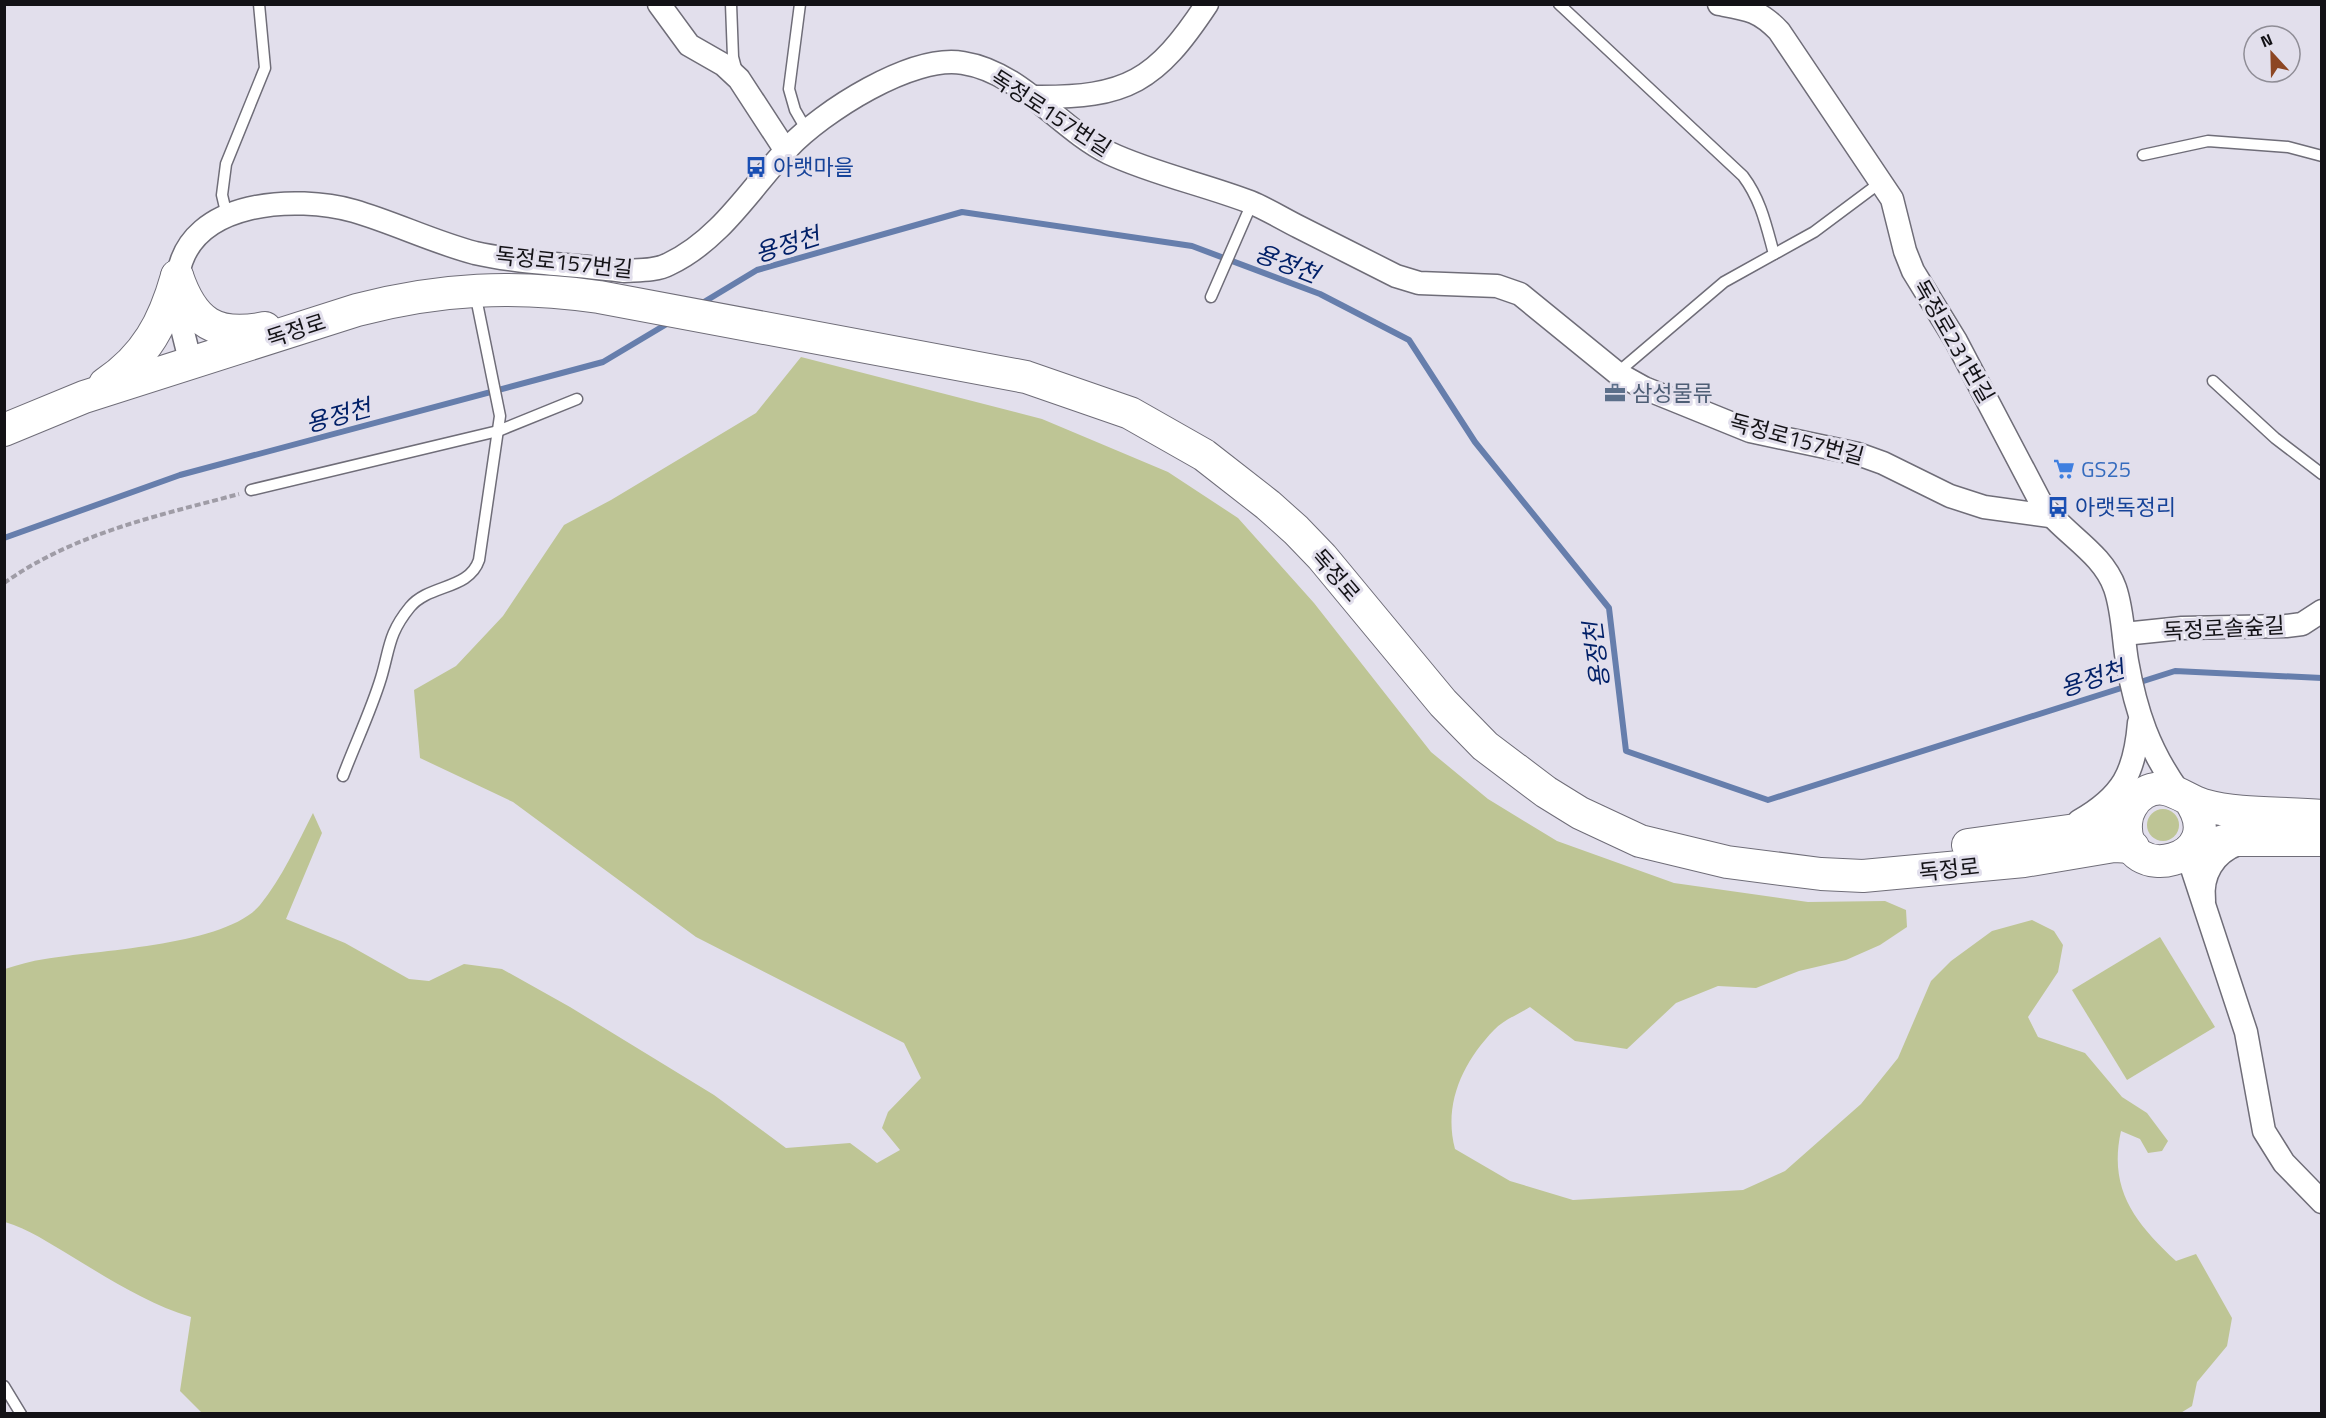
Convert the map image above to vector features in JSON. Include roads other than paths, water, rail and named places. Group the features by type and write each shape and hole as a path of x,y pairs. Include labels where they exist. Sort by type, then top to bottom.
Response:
{"street":[{"path":"658,4 689,45 724,65 739,79 786,151"},
{"path":"1034,97 1096,94 1121,88 1144,76 1165,60 1182,41 1207,4"},
{"name":"독정로231번길","path":"1719,4 1752,10 1767,18 1779,31 1892,199 1905,251 1913,271 1956,341 2050,516 2096,558 2115,588 2139,715"},
{"name":"독정로157번길","path":"191,365 182,321 177,276 182,259 193,242 208,228 227,216 278,203 324,205 353,211 455,247 500,258 624,271 645,270 667,265 696,246 731,216 806,129 831,111 872,87 939,64 962,62 978,67 1034,97 1109,153 1252,203 1396,276 1419,283 1497,286 1520,294 1617,374 1644,388 1750,431 1858,454 1883,463 1950,496 1984,507 2050,516"},
{"path":"177,276 186,301 196,315 226,332 242,333 357,310"},
{"path":"84,397 116,376 146,349 168,309 177,276"},
{"name":"독정로","path":"4,430 84,397 191,365 357,310 397,299 474,290 528,288 599,297 1026,377 1130,413 1196,450 1237,479 1296,530 1322,557 1443,703 1485,746 1512,769 1580,813 1640,841 1699,857 1821,874 1904,874 2024,861 2114,846 2143,854"},
{"name":"독정로솔숲길","path":"2124,634 2182,628 2286,626 2302,624 2322,611"},
{"path":"2139,715 2154,754 2199,821 2195,844 2187,853"},
{"path":"2139,715 2145,765 2131,807 2127,836 2143,854 2179,878 2205,914"},
{"path":"2031,838 2079,821 2099,809 2115,795 2126,780 2134,762 2139,715"},
{"path":"2131,807 2144,793 2156,789 2238,812 2322,816"},
{"name":"독정로","path":"1764,866 2031,838 2090,828 2131,807"},
{"path":"2205,914 2203,891 2210,866 2225,850 2252,839"},
{"path":"2143,854 2171,861 2187,853 2227,840 2322,840"},
{"path":"2187,853 2205,914 2246,1032 2264,1131 2284,1163 2322,1202"}],"lane":[{"path":"227,216 222,195 226,164 265,68 259,4"},
{"path":"731,4 733,57 739,79"},
{"path":"800,4 789,89 795,110 806,129"},
{"path":"1559,4 1743,176 1755,193 1774,254"},
{"path":"2143,155 2208,141 2288,147 2322,156"},
{"path":"1617,374 1724,282 1814,232 1881,182"},
{"path":"1210,297 1252,203"},
{"path":"343,776 381,678 391,634 411,604 467,578 476,570 500,416 474,290"},
{"path":"2213,381 2275,438 2322,474"},
{"path":"251,490 498,430 577,399"},
{"path":"4,1386 21,1413"}],"waterway":[{"name":"용정천","path":"699,305 757,270 962,212 1192,246 1320,294 1409,340 1475,442 1609,608 1626,751 1768,800 2175,671 2322,678"},
{"name":"용정천","path":"4,538 180,475 603,362 670,322"}],"place":[{"name":"아랫마을","path":"756,167"},
{"name":"삼성물류","path":"1615,393"},
{"name":"GS25","path":"2064,469"},
{"name":"아랫독정리","path":"2058,507"}]}
